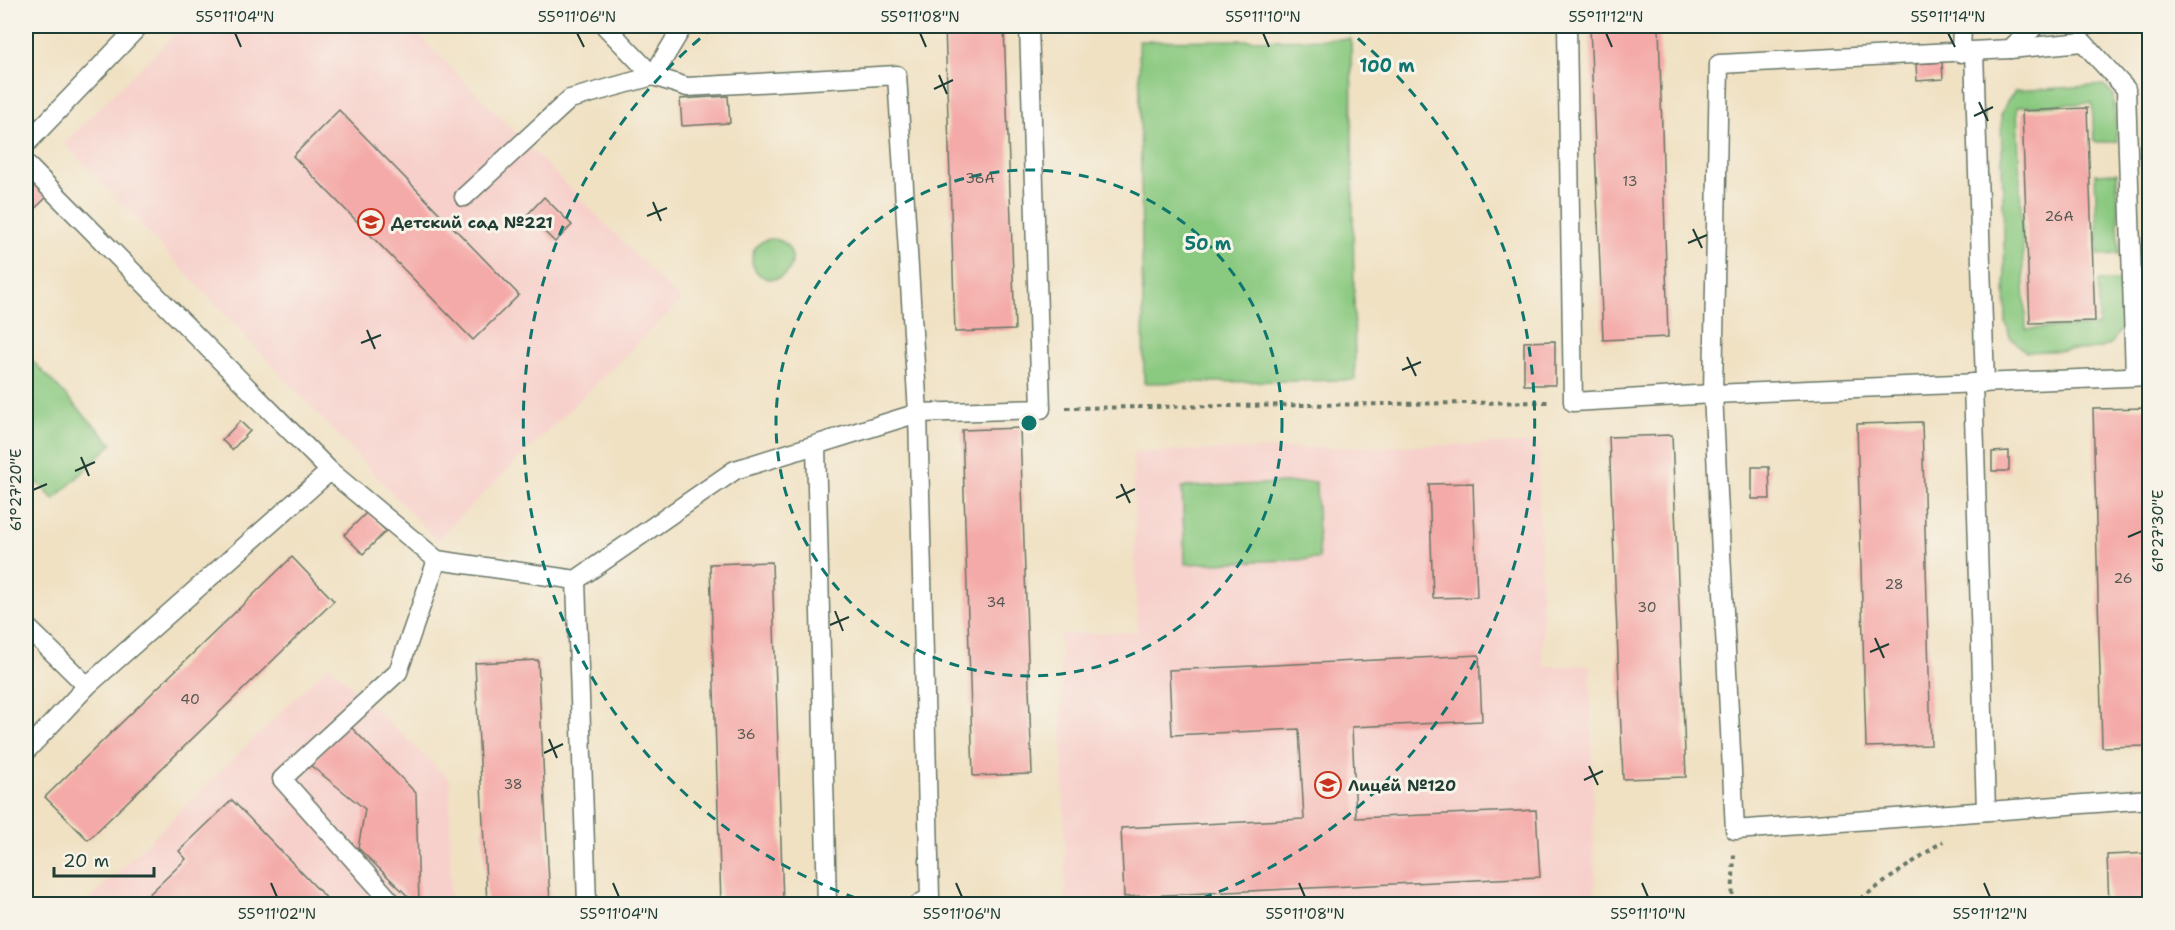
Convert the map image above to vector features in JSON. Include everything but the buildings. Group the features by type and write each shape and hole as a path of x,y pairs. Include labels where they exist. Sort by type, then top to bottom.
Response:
{"lane":[{"path":"26,144 139,26"},
{"path":"605,26 653,76 687,87 897,75 918,413 930,898 919,904"},
{"path":"464,197 570,99 653,76 682,26"},
{"path":"26,164 330,471 437,560 576,580 735,470 918,413 1041,409 1029,26"},
{"path":"1567,26 1573,402 1713,394 2142,376 2126,89 2083,42 1968,52 1719,64 1713,394 1735,830 2150,799"},
{"path":"1962,26 1968,52 1979,383 1986,811"},
{"path":"2010,49 2035,26"},
{"path":"816,445 827,904"},
{"path":"26,751 87,686 330,471"},
{"path":"393,904 282,779 398,672 437,560"},
{"path":"576,580 587,904"},
{"path":"26,626 87,686"}],"path":[{"path":"1041,409 1573,402"},
{"path":"1732,904 1735,830"},
{"path":"1853,904 1948,838"}],"shaded area":[{"name":"Детский сад №221","path":"183,26 410,26 681,301 436,540 64,143"},
{"name":"Лицей №120","path":"1538,443 1543,666 1590,665 1595,904 1066,904 1060,634 1137,632 1133,452"},
{"path":"329,665 450,780 450,904 85,904"}],"green space":[{"path":"1351,39 1355,380 1144,383 1139,41"},
{"path":"2104,85 2113,94 2117,142 2094,142 2092,103 2017,107 2026,329 2099,326 2098,281 2122,281 2123,325 2112,343 2100,349 2026,352 2010,337 2006,323 2001,116 2006,103 2015,91"},
{"path":"2117,173 2119,254 2098,255 2095,174"},
{"path":"772,239 786,245 792,259 786,273 772,279 758,273 752,259 758,245"},
{"path":"26,354 112,444 54,500 26,470"},
{"path":"1316,482 1319,559 1185,564 1182,487"}],"place":[{"name":"Детский сад №221","path":"371,222"},
{"name":"Лицей №120","path":"1328,785"}]}
